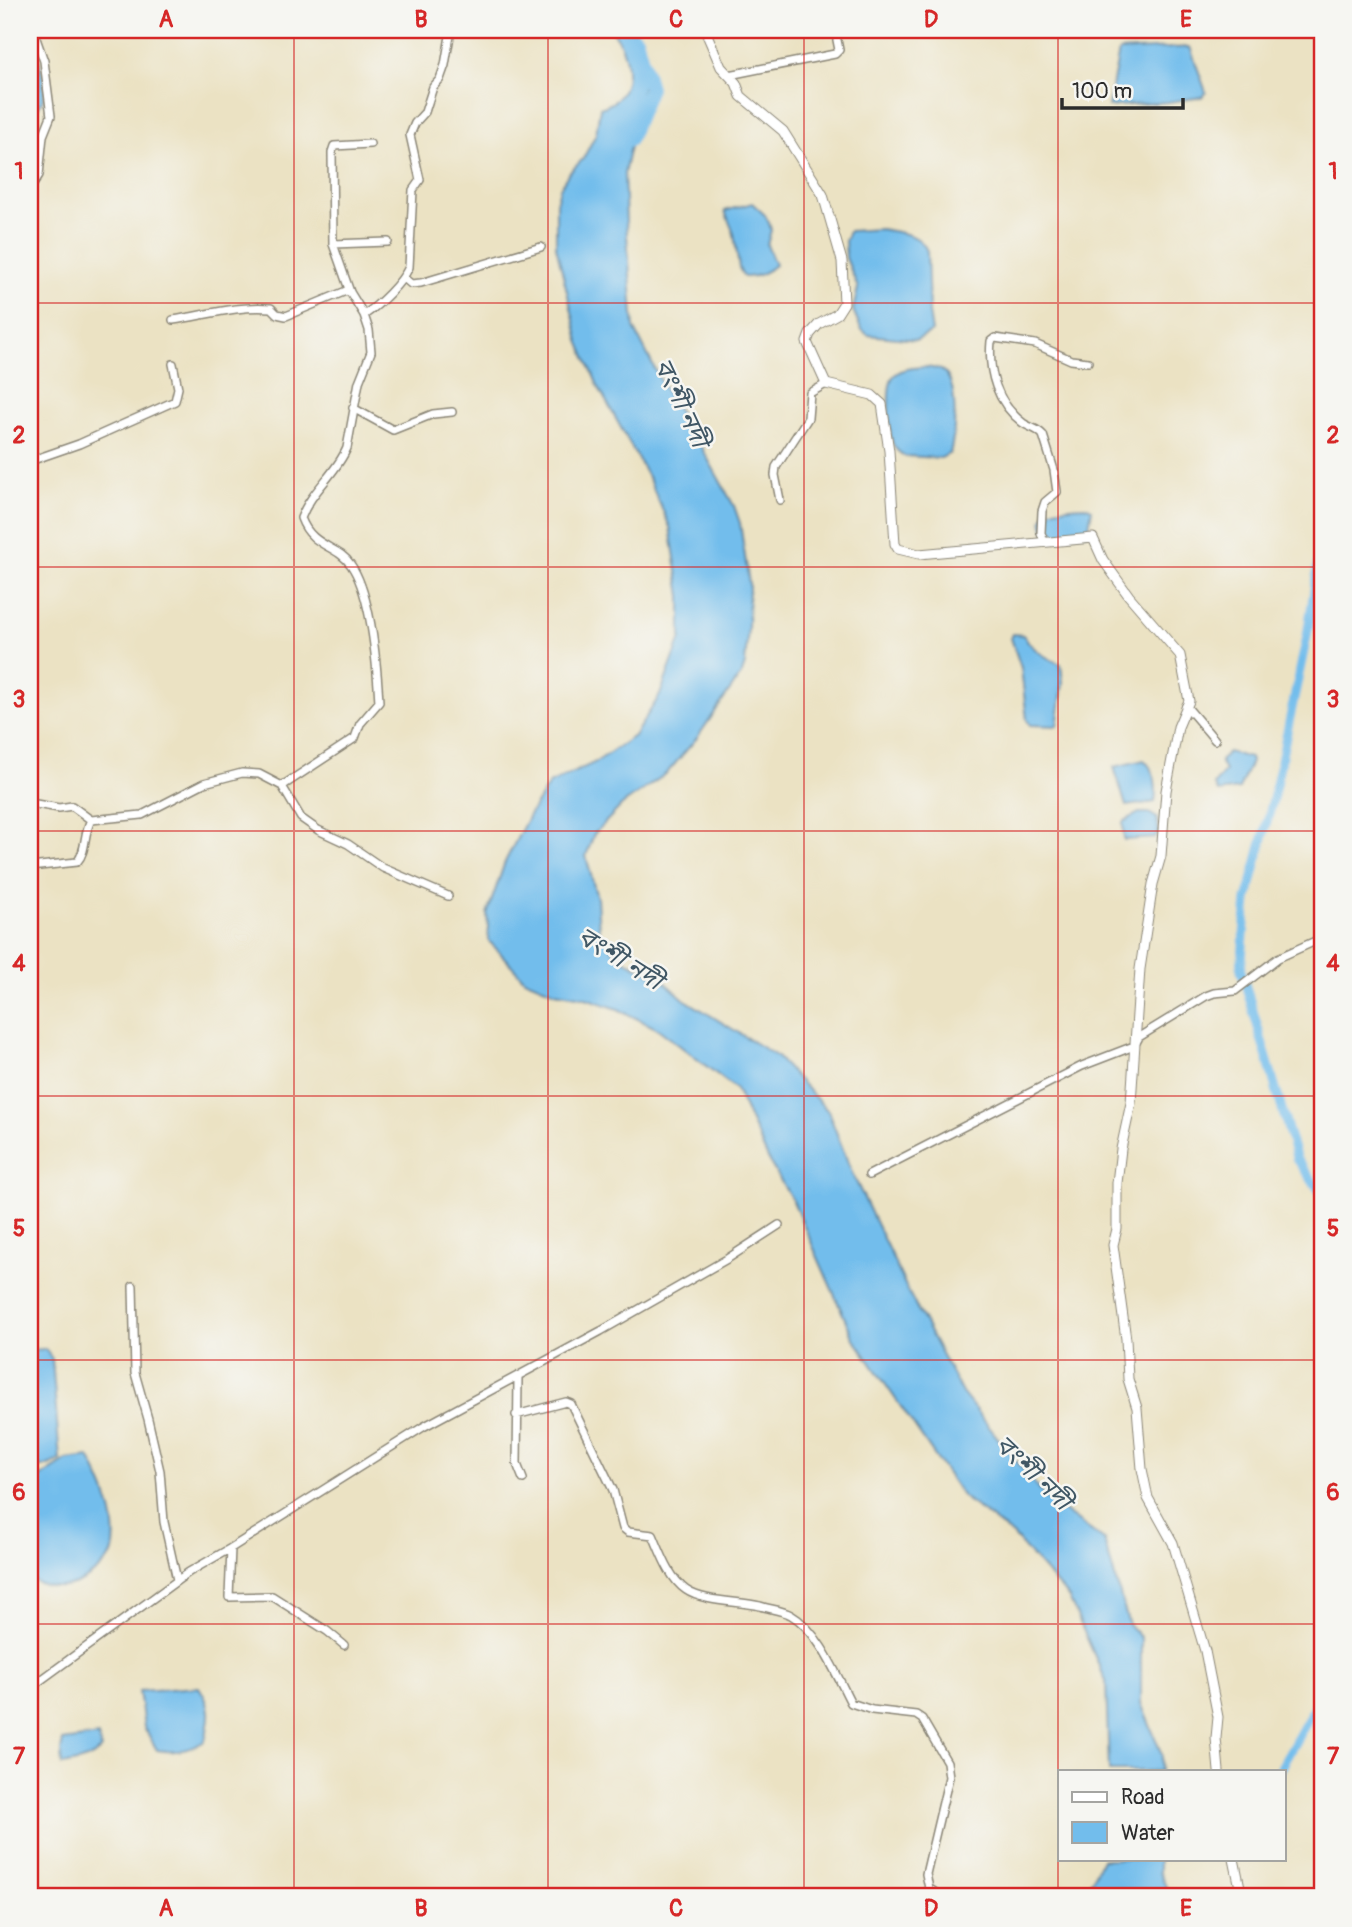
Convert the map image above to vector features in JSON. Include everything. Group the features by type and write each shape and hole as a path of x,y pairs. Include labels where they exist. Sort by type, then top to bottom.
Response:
{"street":[{"path":"30,184 34,183 38,175 43,136 51,116 44,61 33,30"},
{"path":"364,314 375,307 404,278 409,268 413,190 420,180 410,135 415,123 425,112 433,87 440,79 451,30"},
{"path":"705,30 721,67 746,101 783,131 823,195 842,261 845,287 842,310 819,324 807,342 826,384"},
{"path":"729,75 835,54 839,50 835,30"},
{"path":"282,786 355,738 360,724 379,702 371,630 359,580 350,562 313,537 305,529 301,518 310,499 347,448 359,382 371,352 364,314 350,292 333,244 332,152 334,146 370,144"},
{"path":"333,244 387,242"},
{"path":"404,278 411,284 421,283 541,247"},
{"path":"173,320 215,311 220,313 255,307 271,308 277,314 286,316 350,292"},
{"path":"1044,541 1041,517 1045,502 1057,492 1054,470 1039,430 1022,422 1000,398 992,375 991,341 995,338 1035,344 1071,360 1088,362"},
{"path":"30,461 79,444 175,401 178,388 173,364"},
{"path":"780,500 776,467 808,418 810,393 826,384 872,395 882,404 889,451 895,544 898,549 905,553 919,554 1093,538 1103,560 1129,596 1180,655 1189,701 1178,727 1166,791 1161,856 1153,884 1140,969 1131,1103 1121,1149 1114,1245 1126,1339 1128,1379 1137,1408 1142,1469 1148,1498 1173,1543 1205,1651 1218,1717 1216,1738 1219,1770"},
{"path":"353,408 393,430 433,414 452,412"},
{"path":"1186,706 1215,740"},
{"path":"30,803 59,808 72,806 91,820 142,815 204,783 242,773 259,774 282,786 301,818 318,830 348,844 383,869 448,896"},
{"path":"30,867 77,862 83,853 86,829 91,820"},
{"path":"869,1175 1082,1066 1134,1046 1139,1037 1206,996 1241,988 1285,954 1322,938"},
{"path":"30,1688 177,1580 423,1427 517,1378 727,1259 779,1225"},
{"path":"134,1286 135,1373 160,1471 164,1522 177,1580"},
{"path":"517,1378 517,1464 523,1479"},
{"path":"516,1415 566,1402 571,1404 613,1490 623,1528 653,1535 674,1578 687,1591 790,1614 806,1626 829,1660 851,1703 872,1710 916,1715 922,1719 947,1762 949,1777 926,1874 929,1888 941,1897"},
{"path":"231,1548 229,1597 272,1596 344,1645"},
{"path":"1234,1860 1242,1897"}],"water":[{"path":"612,30 636,30 646,72 624,174 634,328 670,399 693,432 734,506 740,523 749,583 748,627 742,673 697,738 667,773 622,805 594,834 586,856 597,898 599,931 617,956 664,981 684,999 776,1056 828,1111 853,1175 910,1295 962,1393 1046,1498 1104,1540 1129,1625 1141,1638 1141,1703 1162,1755 1161,1770 1109,1770 1106,1681 1069,1598 1013,1535 963,1497 853,1337 793,1201 770,1163 736,1089 658,1029 618,1009 583,997 555,992 524,979 489,941 487,914 505,862 529,815 549,784 596,762 634,736 660,695 681,638 681,596 670,527 649,479 598,386 579,341 556,246 556,203 560,188 568,174 583,159 596,134 600,108 612,103 625,86 626,63"},
{"path":"30,36 42,71 44,91 39,106 30,112"},
{"path":"1190,47 1206,92 1202,97 1108,107 1119,51"},
{"path":"752,203 765,215 769,223 771,230 767,245 775,265 761,274 744,277 739,268 734,234 725,211"},
{"path":"881,229 914,237 927,251 932,332 917,340 868,335 861,329 853,310 858,288 846,258 845,241 849,231"},
{"path":"924,367 941,370 947,376 954,396 952,445 950,453 941,458 904,456 895,448 892,439 889,389 893,377 907,369"},
{"path":"1085,506 1092,509 1088,533 1049,537 1044,527 1045,514 1058,508"},
{"path":"1013,634 1023,635 1040,653 1061,664 1063,683 1057,726 1030,725 1027,720 1021,668 1011,638"},
{"path":"1228,752 1250,758 1251,762 1239,789 1218,792 1214,785 1225,771 1220,761"},
{"path":"1144,760 1155,779 1155,802 1126,806 1114,767"},
{"path":"1139,813 1149,813 1157,818 1159,832 1155,838 1124,840 1123,822"},
{"path":"45,1349 52,1359 60,1460 30,1469 30,1350"},
{"path":"89,1457 105,1490 112,1515 115,1540 112,1553 96,1572 79,1583 60,1587 40,1584 30,1579 30,1484 67,1460"},
{"path":"199,1687 207,1701 209,1713 205,1741 182,1750 157,1750 144,1727 139,1691"},
{"path":"98,1736 101,1749 97,1753 62,1765 63,1741"},
{"path":"1102,1860 1159,1860 1159,1872 1171,1897 1083,1897"}],"waterway":[{"name":"বংশী নদী","path":"626,30 636,39 650,88 629,140"},
{"path":"1322,538 1307,636 1273,799 1247,900 1241,970 1297,1160 1322,1194"},
{"path":"1280,1770 1322,1694"}]}
